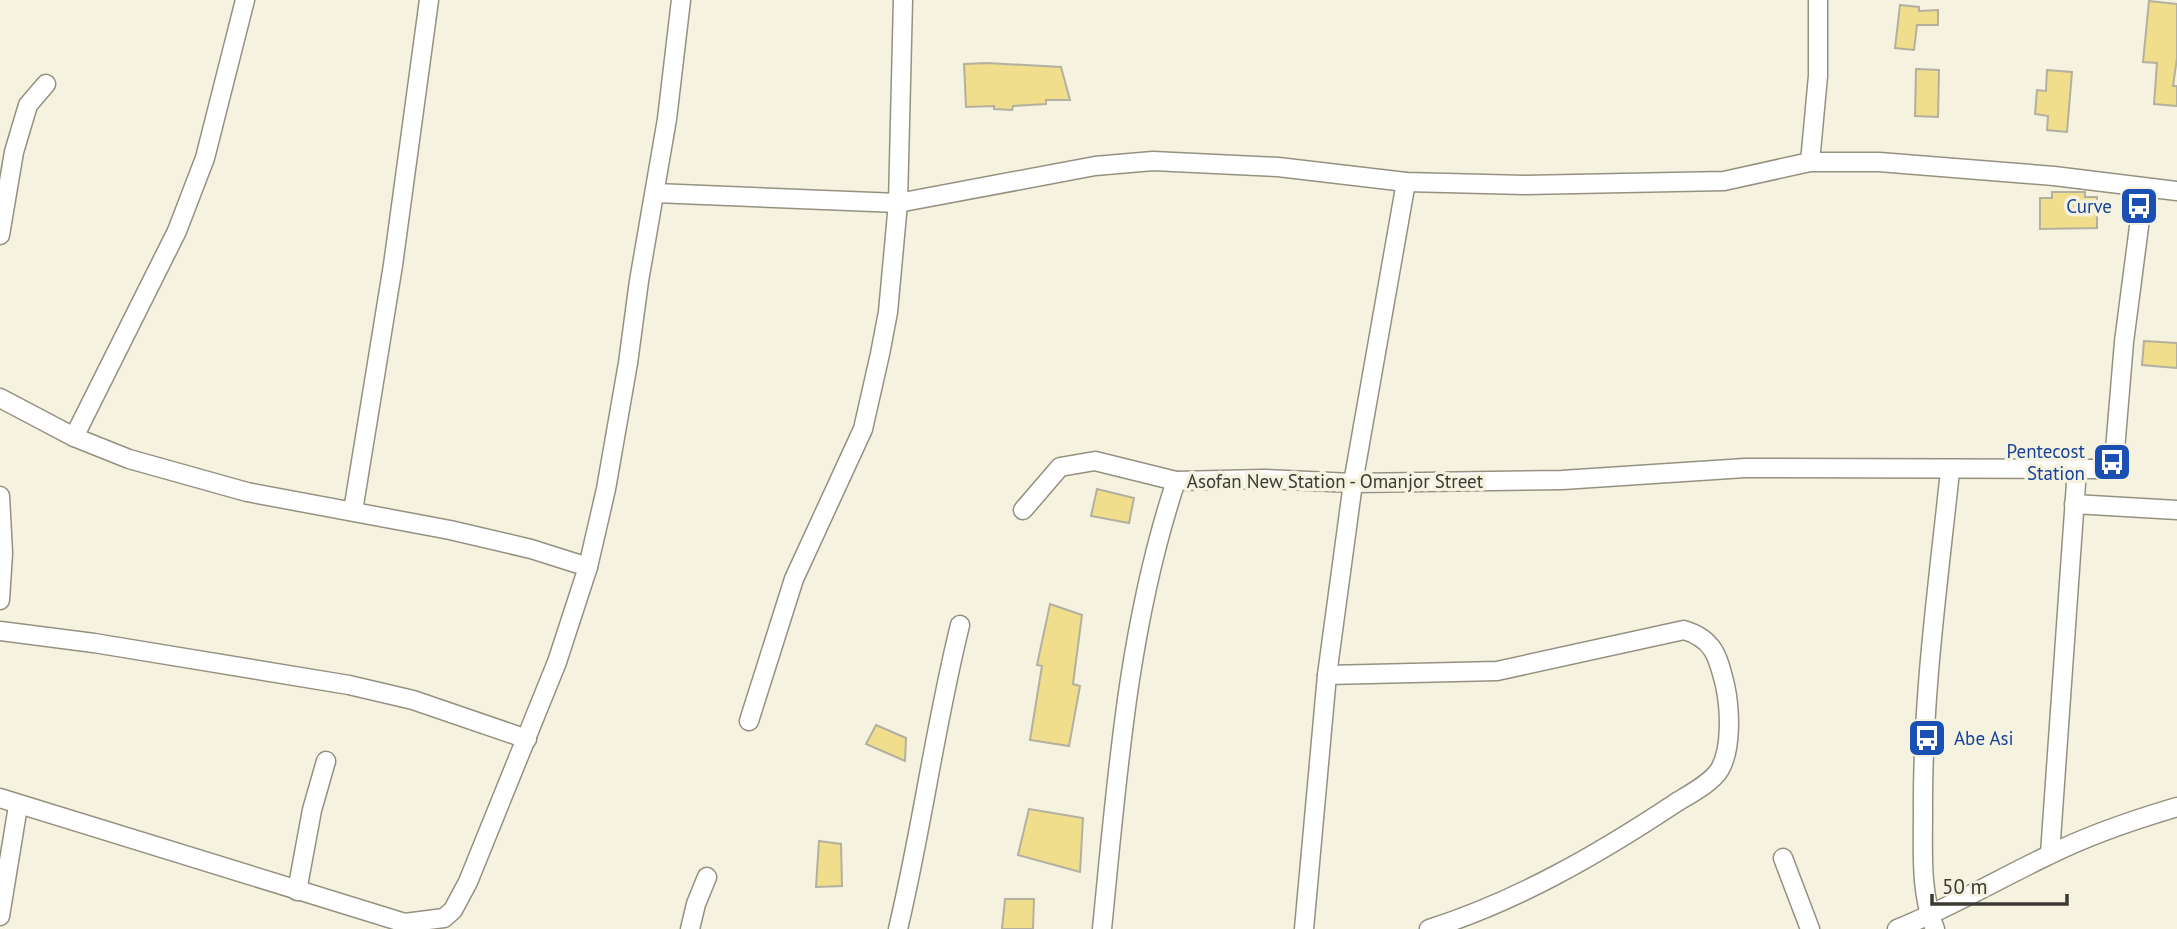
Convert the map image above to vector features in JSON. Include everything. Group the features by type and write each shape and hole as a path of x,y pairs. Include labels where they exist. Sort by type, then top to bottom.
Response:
{"street":[{"path":"75,437 177,231 205,158 245,0"},
{"path":"354,511 393,265 429,0"},
{"path":"0,798 18,806 405,923 437,925 453,910 468,882 557,662 588,567 606,489 655,193 681,0"},
{"path":"748,721 794,579 863,429 888,312 898,203 903,0"},
{"path":"1811,162 1818,76 1818,0"},
{"path":"0,234 14,152 28,104 46,84"},
{"path":"655,193 898,203 1096,166 1153,161 1278,167 1406,181 1525,184 1724,181 1811,162 1879,162 2054,176 2177,191"},
{"path":"1304,929 1327,675 1353,483 1406,181"},
{"name":"Asofan New Station - Omanjor Street","path":"1102,929 1131,667 1155,542 1176,481 1264,479 1353,483 1562,480 1745,468 1950,471 2098,469 2106,465 2115,450 2124,342 2144,188"},
{"path":"0,398 75,437 129,459 247,492 354,511 531,549 588,567"},
{"path":"1023,510 1060,467 1095,461 1176,481"},
{"path":"2050,854 2077,469"},
{"path":"1933,923 1923,875 1922,751 1950,471"},
{"path":"0,496 3,553 0,600"},
{"path":"2074,504 2177,510"},
{"path":"898,929 926,802 942,698 960,625"},
{"path":"1327,675 1497,671 1684,630 1708,641 1716,651 1726,690 1728,744 1720,771 1629,835 1578,864 1500,903 1429,929"},
{"path":"0,631 94,643 349,685 413,700 527,738"},
{"path":"297,891 312,810 326,761"},
{"path":"0,916 18,806"},
{"path":"1898,929 1933,923 2050,854 2136,819 2177,807"},
{"path":"1783,858 1810,929"},
{"path":"690,929 707,877"}],"building":[{"path":"2149,1 2177,4 2177,58 2173,86 2177,86 2177,106 2154,104 2157,63 2143,62"},
{"path":"1900,5 1919,7 1919,11 1938,10 1938,25 1917,25 1914,50 1895,48"},
{"path":"964,64 1061,67 1070,100 1046,100 1046,104 1013,106 1012,110 994,109 994,106 966,107"},
{"path":"1916,69 1939,70 1938,117 1915,116"},
{"path":"2047,70 2072,72 2067,132 2047,130 2048,116 2035,114 2037,90 2046,91"},
{"path":"2052,192 2085,192 2085,197 2097,197 2097,228 2040,229 2040,198 2052,198"},
{"path":"2144,341 2177,343 2177,368 2142,365"},
{"path":"1097,489 1134,498 1129,523 1091,516"},
{"path":"1050,604 1082,615 1073,684 1080,686 1069,746 1030,740 1042,666 1037,665"},
{"path":"876,725 906,738 905,761 866,744"},
{"path":"1029,809 1083,818 1080,872 1018,855"},
{"path":"819,841 841,844 842,886 816,887"},
{"path":"1005,899 1034,899 1033,929 1002,929"}],"place":[{"name":"Curve","path":"2139,206"},
{"name":"Pentecost Station","path":"2112,462"},
{"name":"Abe Asi","path":"1927,738"}]}
